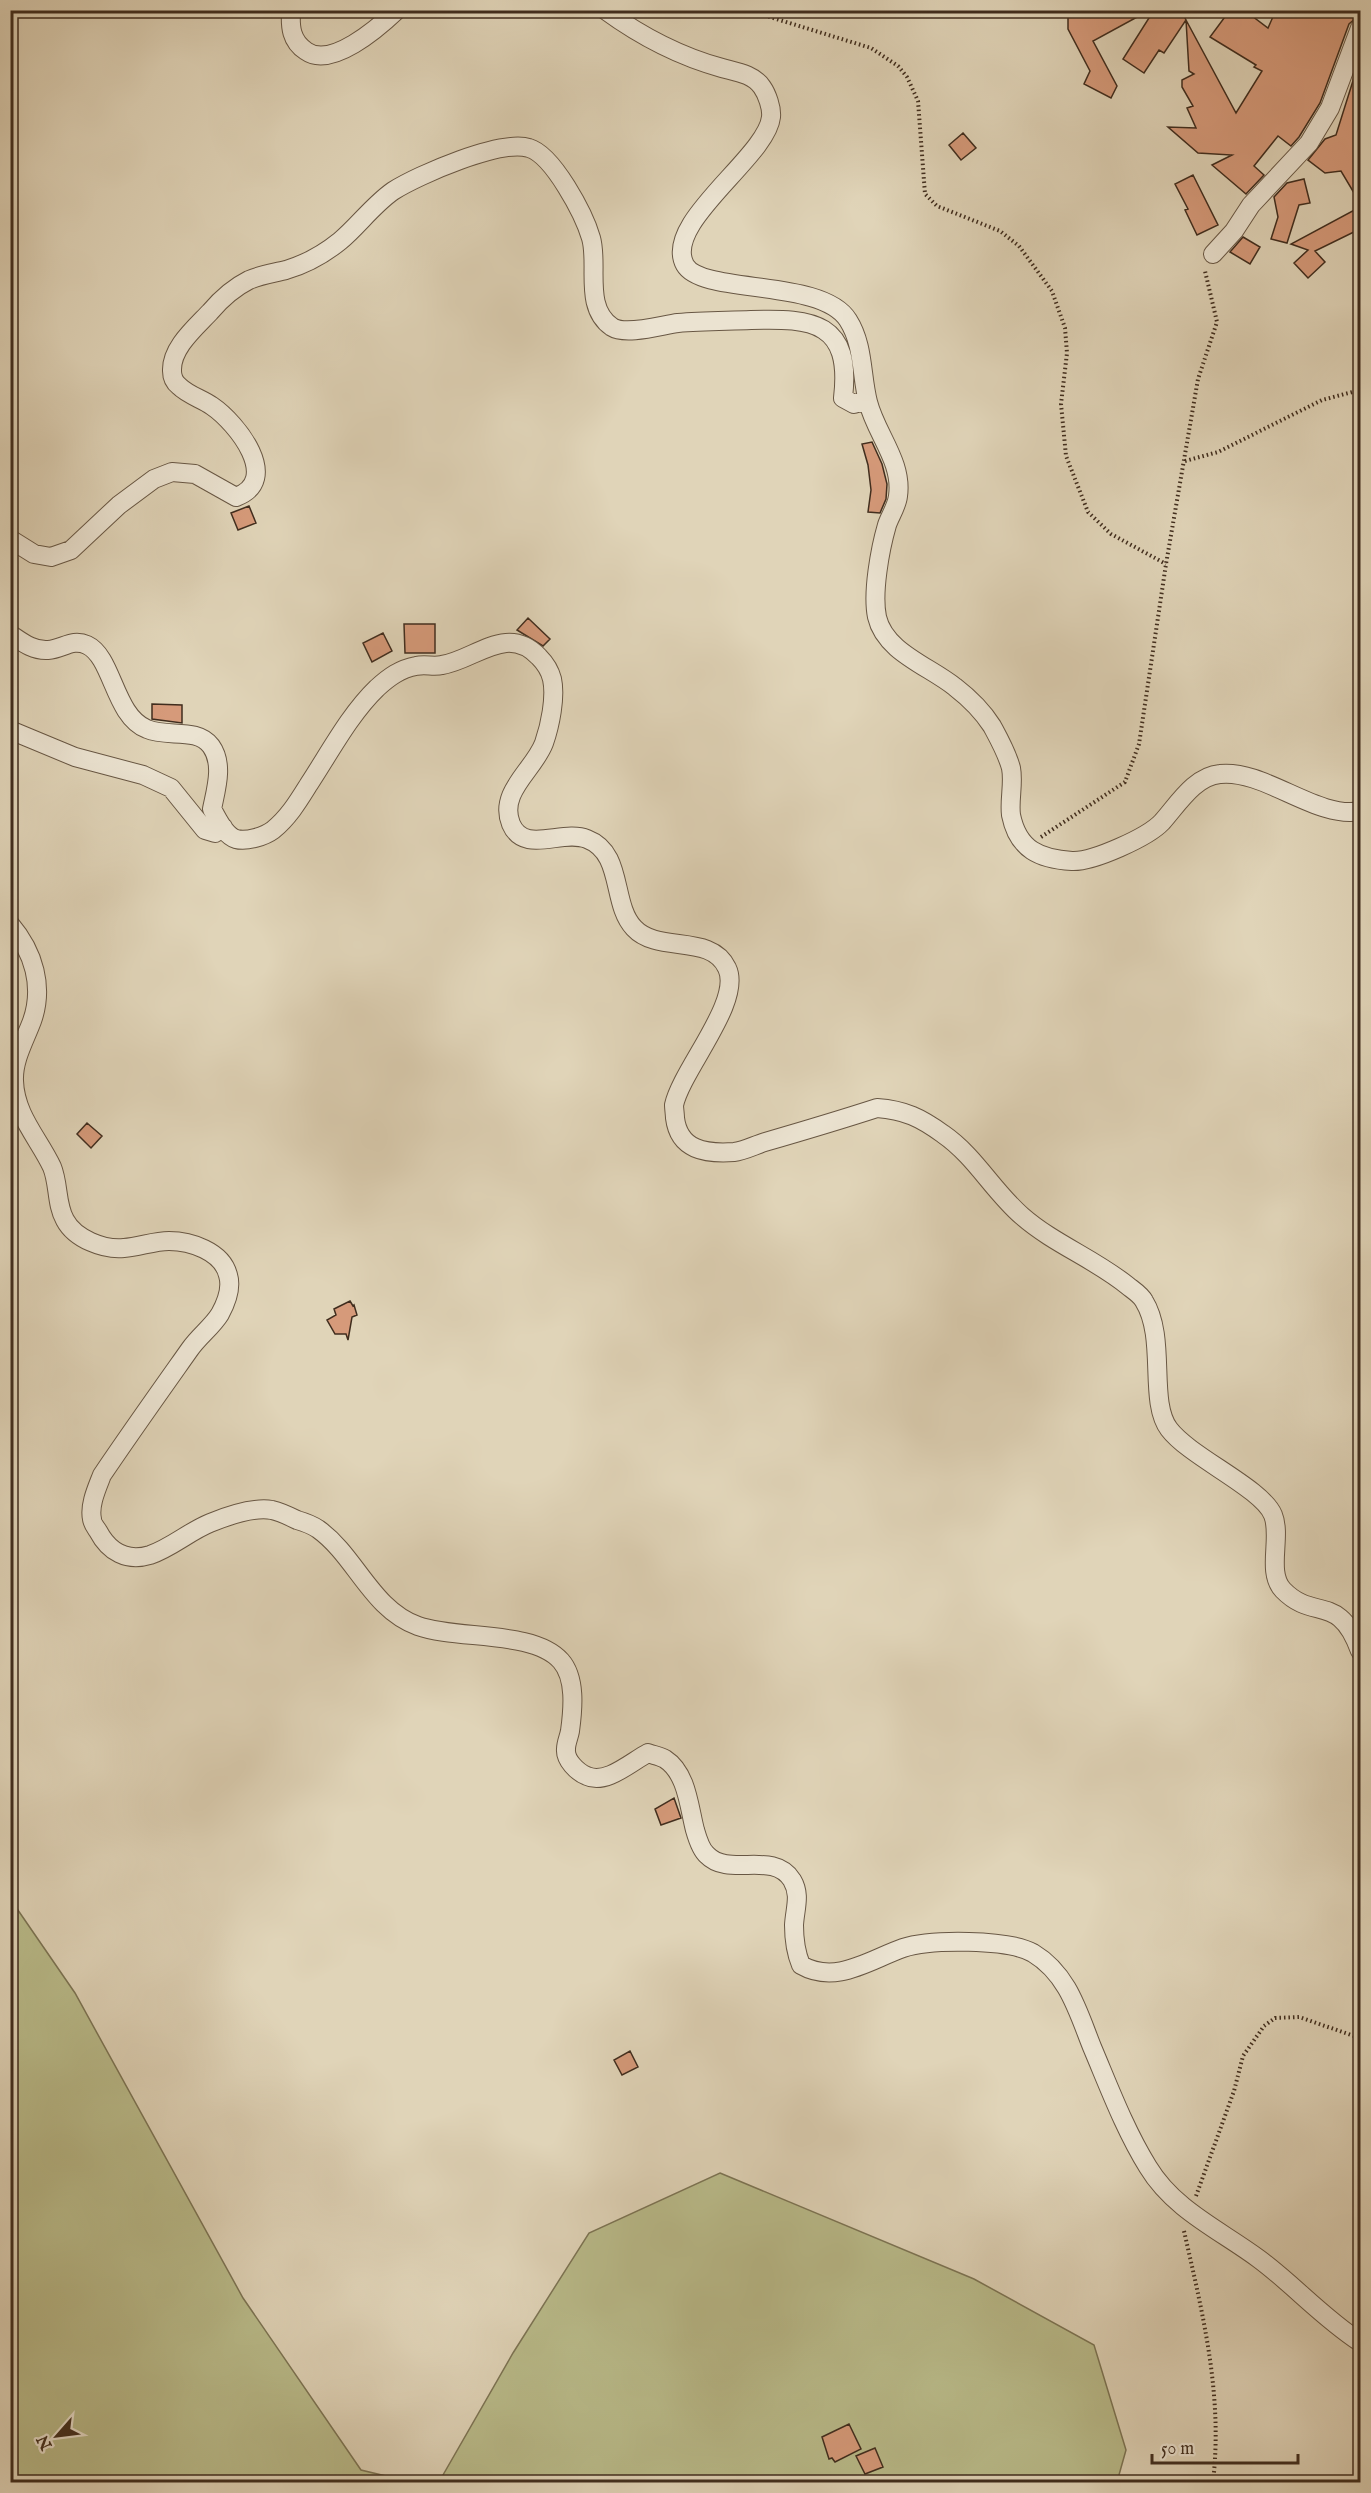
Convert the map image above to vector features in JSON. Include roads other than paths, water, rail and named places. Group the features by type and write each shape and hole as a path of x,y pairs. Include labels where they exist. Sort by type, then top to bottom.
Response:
{"street":[{"path":"291,10 290,28 297,45 313,56 327,56 363,39 397,10"},
{"path":"605,10 657,45 695,60 756,79 766,93 771,117 762,137 697,215 685,238 682,257 687,269 699,278 758,286 811,298 832,306 847,317 864,368 867,400 896,466 898,497 886,527 877,585 876,612 882,632 903,652 956,687 987,718 1001,742 1011,770 1011,814 1026,847 1047,859 1078,861 1106,854 1160,825 1171,809 1201,780 1220,774 1244,777 1332,809 1351,813 1360,811"},
{"path":"1213,254 1234,231 1251,205 1309,143 1330,108 1360,28"},
{"path":"10,539 34,554 51,557 71,550 119,505 154,479 172,472 195,474 236,497 248,493 255,482 257,464 232,424 213,407 180,387 173,379 171,368 178,348 221,298 250,279 289,269 316,258 340,241 392,192 444,166 499,148 527,146 541,153 562,181 592,240 594,295 599,311 612,327 626,331 681,323 793,319 819,326 838,344 846,375 843,398 854,404 867,400"},
{"path":"10,634 30,647 47,650 74,641 89,646 103,663 129,717 146,729 167,734 199,736 211,745 218,758 218,777 212,809 223,827 235,838 251,839 271,832 290,813 350,721 375,690 395,673 417,666 444,665 483,648 503,643 519,644 533,651 544,662 552,676 553,694 544,744 527,773 511,793 508,808 510,823 517,834 530,841 575,835 592,841 604,852 615,875 626,915 635,929 646,937 702,948 717,955 727,968 730,982 726,1002 674,1106 676,1128 682,1141 696,1149 736,1152 877,1108 898,1109 917,1117 945,1135 967,1155 1021,1216 1114,1274 1143,1298 1153,1318 1157,1343 1160,1405 1167,1427 1182,1442 1260,1498 1273,1514 1276,1529 1276,1573 1282,1589 1301,1603 1332,1611 1348,1624 1360,1651"},
{"path":"10,730 75,757 152,779 171,788 205,830 215,833 223,827"},
{"path":"10,924 19,934 30,955 37,978 39,996 14,1069 15,1097 25,1122 53,1169 65,1220 83,1239 121,1249 168,1241 192,1245 210,1252 222,1263 228,1275 229,1291 218,1317 193,1345 102,1475 93,1498 92,1519 111,1549 123,1556 135,1557 151,1554 210,1523 252,1511 271,1510 318,1528 338,1548 375,1595 414,1625 435,1632 494,1637 544,1647 561,1661 570,1678 571,1722 565,1750 572,1766 587,1777 604,1779 648,1753 665,1759 680,1774 697,1837 706,1855 722,1864 767,1865 782,1869 791,1879 796,1890 798,1905 794,1923 796,1954 801,1965 813,1972 838,1974 906,1947 952,1942 1014,1946 1032,1953 1052,1968 1063,1981 1126,2123 1148,2166 1170,2195 1190,2212 1258,2258 1322,2315 1360,2342"}]}
